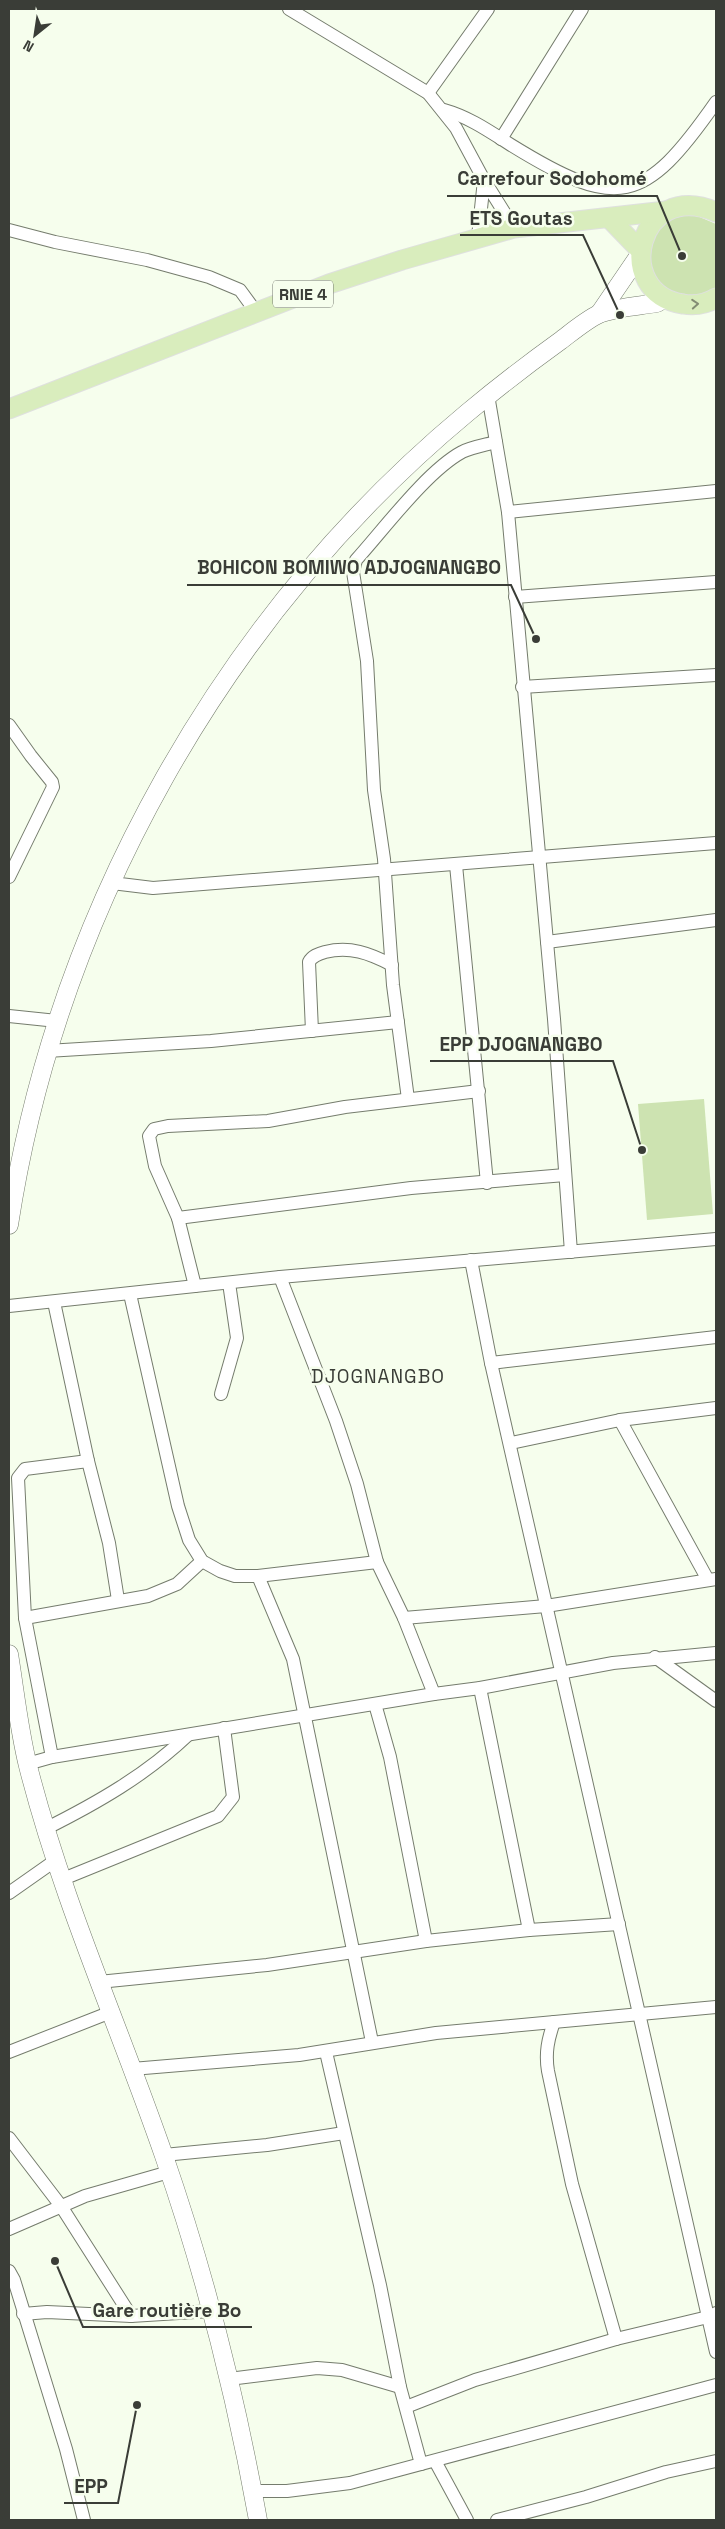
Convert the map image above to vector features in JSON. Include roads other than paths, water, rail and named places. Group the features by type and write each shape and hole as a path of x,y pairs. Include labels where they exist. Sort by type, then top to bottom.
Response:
{"main road":[{"name":"RNIE 4","path":"9,409 329,284 478,237 543,223 666,211 684,205 702,206 716,212"},
{"name":"RNIE 4","path":"640,252 648,227 666,211"},
{"path":"609,218 640,252 643,271 652,286 665,298 689,305 702,304 716,298"},
{"path":"9,1225 25,1137 47,1051 57,1021 112,883 184,743 212,699 277,609 308,570 404,468 488,395 536,358 599,314 640,252"},
{"path":"599,314 657,303 665,298"},
{"path":"9,1654 28,1764 46,1829 99,1982 164,2155 211,2311 229,2379 252,2491 256,2520"}],"street":[{"path":"289,9 428,93 444,110 514,228"},
{"path":"428,93 485,9"},
{"path":"501,139 582,9"},
{"path":"444,110 475,122 563,176 588,186 617,189 634,186 663,169 716,102"},
{"path":"478,237 484,180"},
{"path":"9,230 55,242 147,260 209,277 240,290 256,312"},
{"path":"488,395 508,512 546,942 570,1252"},
{"path":"408,1099 398,1022 384,870 374,790 367,661 352,572 354,566 428,480 451,459 465,451 496,442"},
{"path":"508,512 716,491"},
{"path":"515,597 716,582"},
{"path":"522,687 716,675"},
{"path":"9,725 52,782 53,786 9,877"},
{"path":"112,883 153,888 716,843"},
{"path":"456,865 487,1182"},
{"path":"546,942 716,920"},
{"path":"312,1031 309,962 312,958 326,952 352,948 392,965"},
{"path":"9,1016 57,1021"},
{"path":"47,1051 212,1041 398,1022"},
{"path":"195,1286 178,1218 151,1153 149,1136 154,1129 168,1126 276,1120 345,1107 479,1091"},
{"path":"178,1218 412,1188 565,1175"},
{"path":"9,1306 280,1277 716,1239"},
{"path":"471,1260 491,1363 511,1443 546,1606 712,2315 716,2352"},
{"path":"280,1277 336,1421 357,1484 377,1562 404,1618 434,1694"},
{"path":"221,1394 237,1338 229,1283"},
{"path":"130,1294 178,1506 189,1540 202,1561 220,1571 235,1576 258,1576 377,1562"},
{"path":"54,1302 88,1461 109,1543 118,1600"},
{"path":"491,1363 716,1337"},
{"path":"511,1443 620,1420 716,1408"},
{"path":"404,1618 546,1606 712,1579 620,1420"},
{"path":"52,1757 25,1618 18,1478 25,1469 88,1461"},
{"path":"25,1618 148,1596 177,1584 202,1561"},
{"path":"258,1576 293,1659 306,1714 372,2042"},
{"path":"28,1764 52,1757 306,1714 480,1688 655,1658 716,1653"},
{"path":"655,1658 716,1701"},
{"path":"480,1688 529,1930"},
{"path":"376,1704 390,1757 426,1941"},
{"path":"63,1879 218,1816 233,1797 224,1728"},
{"path":"46,1829 100,1802 164,1758 188,1735"},
{"path":"9,1893 56,1860"},
{"path":"99,1982 267,1965 426,1941 529,1930 619,1924"},
{"path":"132,2069 326,2052 372,2042 436,2033 554,2022 576,2018 641,2015 716,2007"},
{"path":"9,2052 111,2012"},
{"path":"554,2022 546,2056 548,2071 572,2184 616,2339"},
{"path":"326,2052 380,2286 400,2387 421,2464"},
{"path":"164,2155 267,2145 344,2134"},
{"path":"9,2138 61,2206 131,2316"},
{"path":"9,2229 85,2196 169,2172"},
{"path":"9,2271 14,2280 66,2449 84,2520"},
{"path":"23,2314 47,2312 131,2316 211,2311"},
{"path":"406,2407 475,2380 616,2339 712,2315"},
{"path":"229,2379 316,2368 342,2370 400,2387"},
{"path":"252,2491 322,2488 350,2483 716,2385"},
{"path":"435,2461 467,2520"},
{"path":"497,2520 586,2497 666,2472 716,2461"}],"place":[{"name":"Carrefour Sodohomé","path":"682,256"},
{"name":"ETS Goutas","path":"620,315"},
{"name":"BOHICON BOMIWO ADJOGNANGBO","path":"536,639"},
{"name":"EPP DJOGNANGBO","path":"642,1150"},
{"name":"Gare routière Bo","path":"55,2261"},
{"name":"EPP","path":"137,2405"}],"district":[{"name":"DJOGNANGBO","path":"378,1376"}]}
